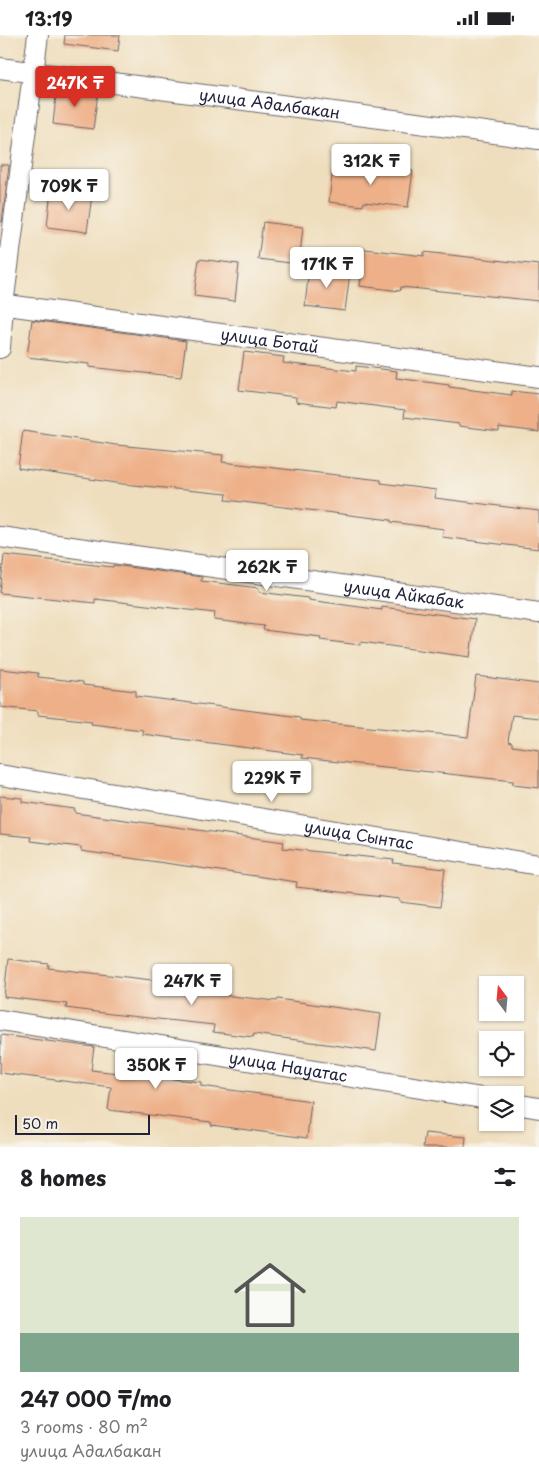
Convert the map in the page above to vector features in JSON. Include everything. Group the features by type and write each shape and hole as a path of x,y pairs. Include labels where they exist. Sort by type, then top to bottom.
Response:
{"street":[{"path":"0,348 2,304 35,73 38,35"},
{"name":"улица Адалбакан","path":"0,69 539,139"},
{"name":"улица Ботай","path":"2,304 539,377"},
{"name":"улица Айкабак","path":"0,537 539,613"},
{"name":"улица Сынтас","path":"0,775 539,865"},
{"name":"улица Науатас","path":"0,1020 479,1098"},
{"path":"524,1105 539,1107"}],"building":[{"path":"65,35 120,35 118,51 64,44"},
{"path":"57,87 98,93 93,129 53,124"},
{"path":"0,165 9,165 2,222 0,222"},
{"path":"333,166 377,171 378,167 413,171 408,207 364,202 363,206 329,202"},
{"path":"51,190 92,195 87,232 47,227"},
{"path":"263,222 303,227 299,264 258,259"},
{"path":"365,249 424,256 424,252 539,265 539,301 401,287 400,291 360,286"},
{"path":"199,259 239,264 235,301 194,296"},
{"path":"309,268 350,273 345,311 305,306"},
{"path":"32,320 186,341 181,377 89,367 89,364 27,357"},
{"path":"244,352 284,357 283,363 356,371 356,366 397,371 396,378 449,385 449,387 512,395 512,391 539,394 539,432 499,427 499,431 459,426 459,424 404,417 405,410 337,401 336,407 296,402 296,397 239,390"},
{"path":"23,431 116,445 223,455 222,462 381,480 381,483 436,490 435,498 539,511 539,549 442,537 444,529 391,522 391,520 226,500 227,494 123,484 18,468"},
{"path":"4,555 113,567 113,565 202,577 201,581 259,588 259,592 308,598 308,600 382,610 382,607 475,619 470,657 361,642 360,645 320,640 321,637 263,630 264,626 214,620 215,613 95,599 95,603 0,593"},
{"path":"0,669 38,673 38,677 83,682 83,685 136,691 136,696 300,717 300,720 468,737 476,676 539,684 539,718 512,715 508,742 512,743 512,746 539,750 539,788 513,785 513,781 302,758 303,755 142,734 143,730 91,724 92,721 38,715 38,711 0,707"},
{"path":"0,796 22,798 22,802 75,809 75,813 284,842 283,848 394,860 393,863 445,869 440,907 400,902 400,899 296,887 297,882 81,851 81,847 30,841 31,837 0,834"},
{"path":"8,959 49,964 48,968 204,986 203,993 277,1001 278,999 381,1014 376,1051 254,1034 253,1037 213,1032 214,1025 66,1008 67,1004 4,997"},
{"path":"1,1035 94,1047 91,1070 201,1082 201,1086 311,1101 307,1138 211,1125 211,1122 108,1110 111,1087 0,1073"},
{"path":"425,1133 466,1137 465,1147 423,1147"}]}
